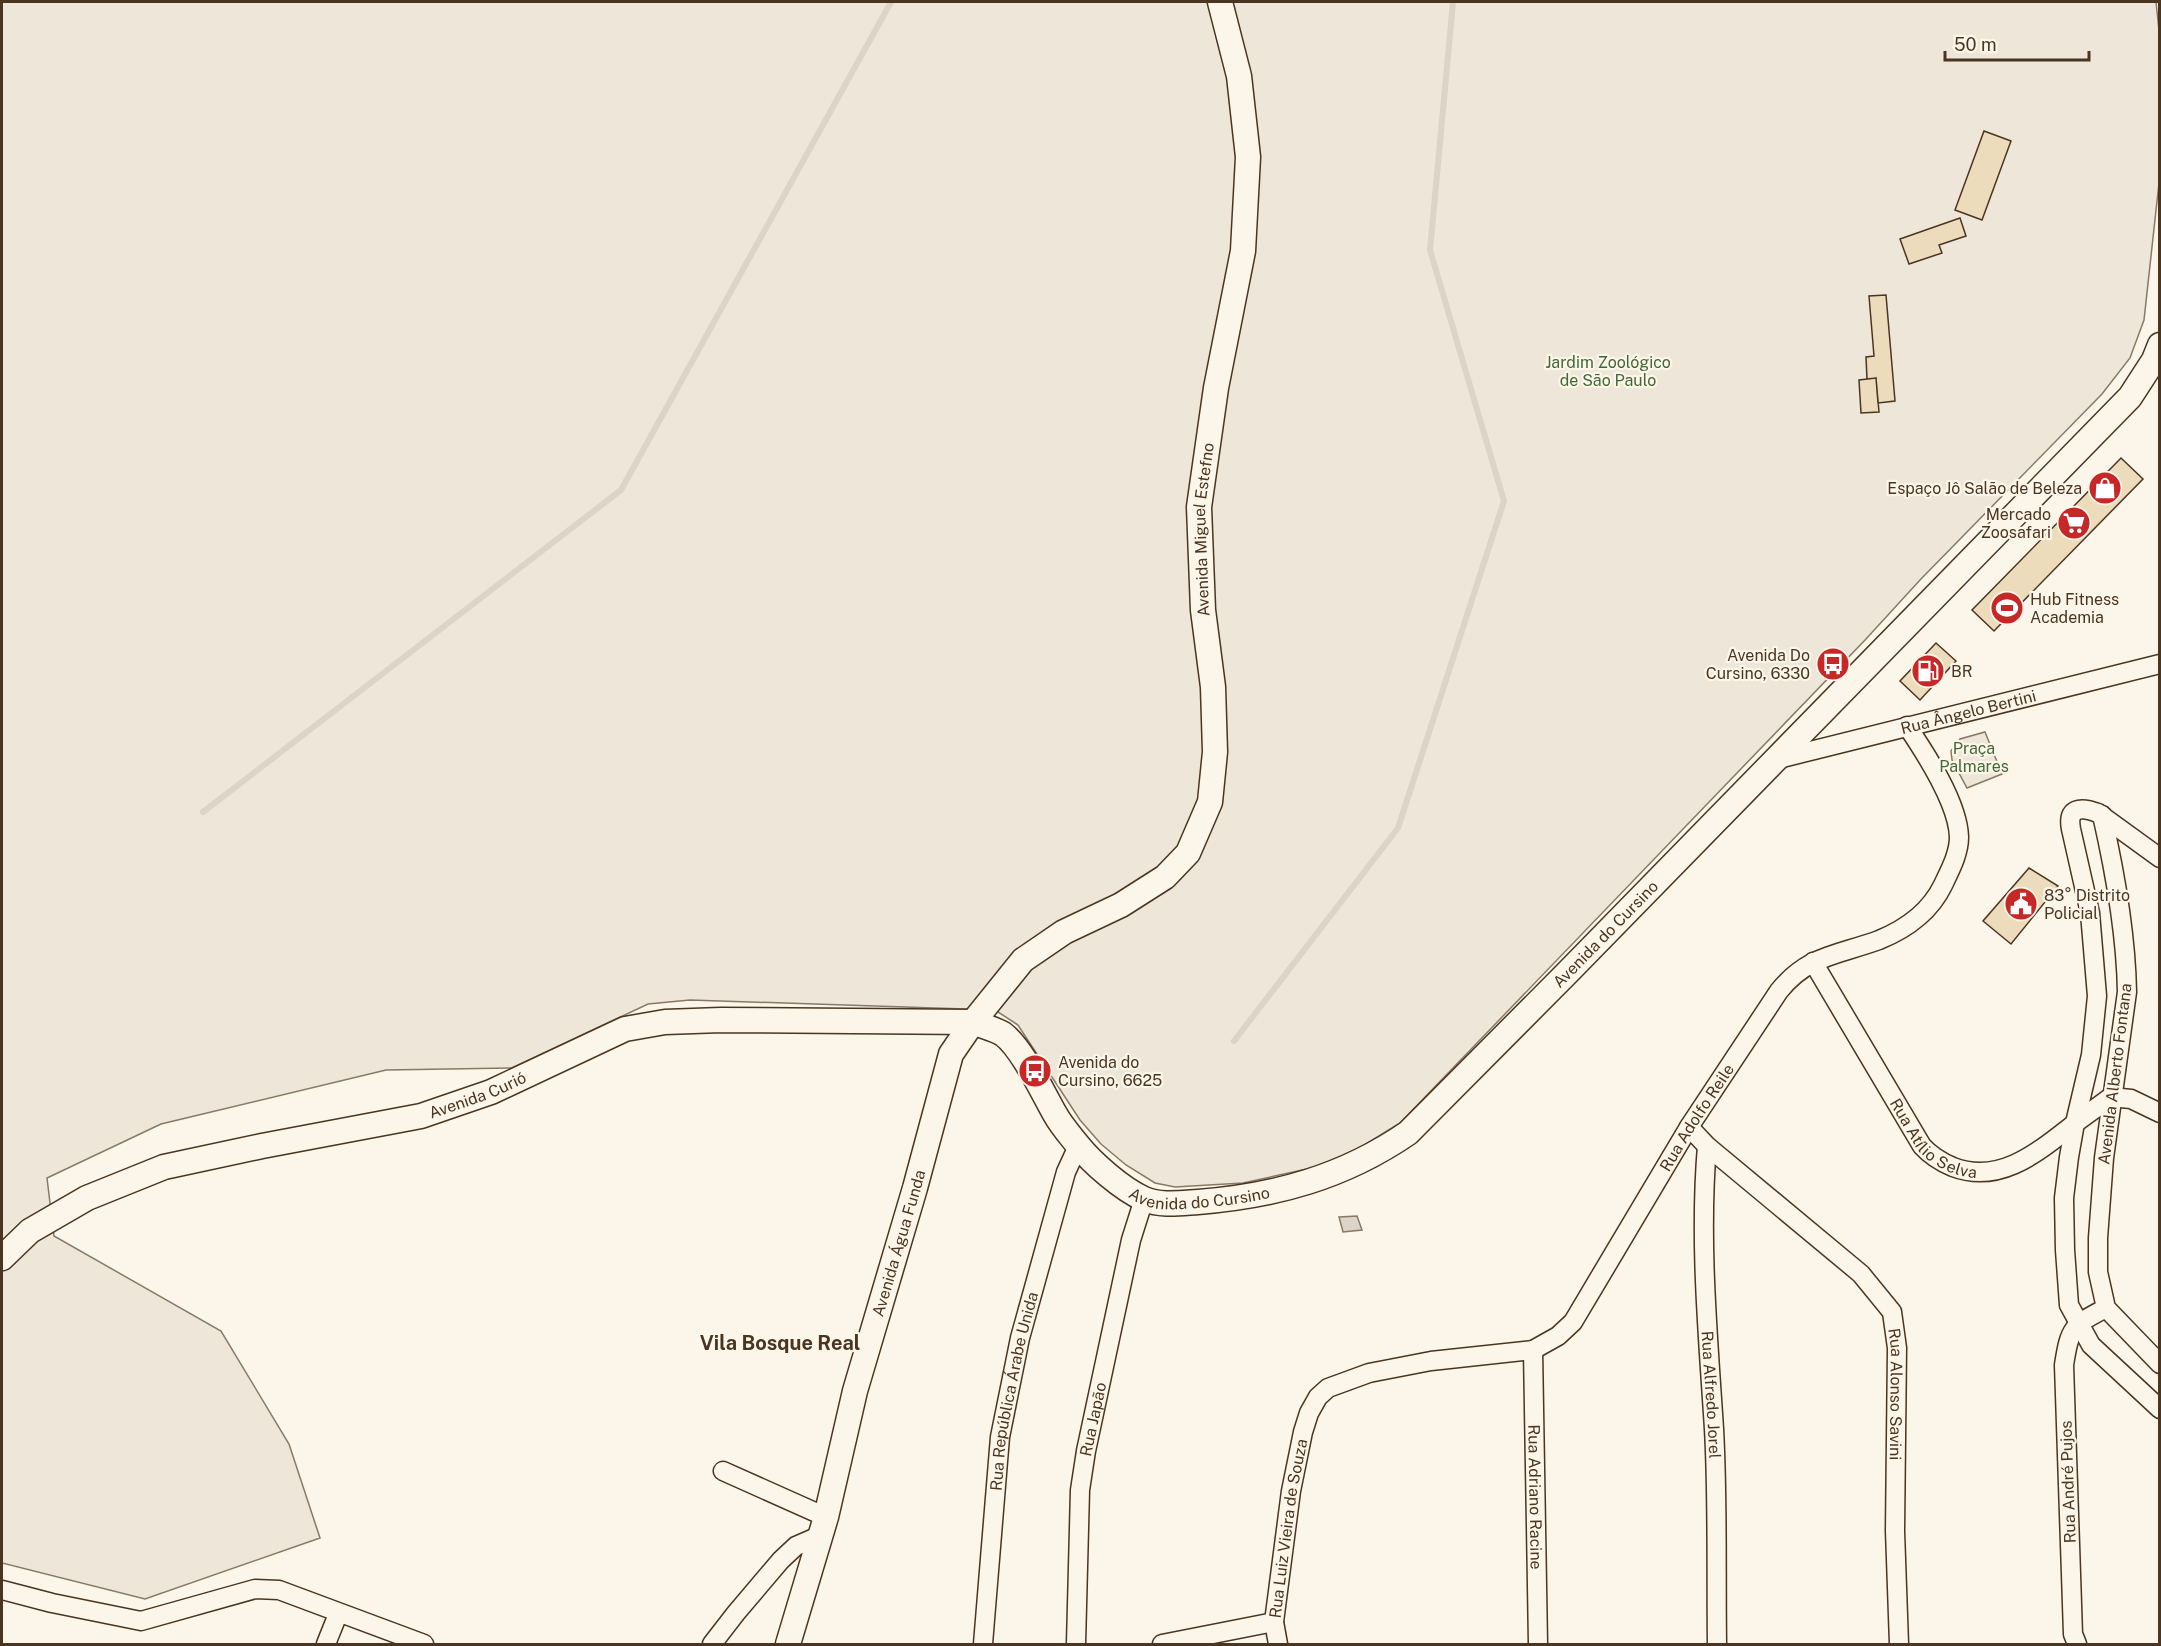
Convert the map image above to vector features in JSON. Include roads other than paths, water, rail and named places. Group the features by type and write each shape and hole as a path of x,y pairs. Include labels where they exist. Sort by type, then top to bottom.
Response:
{"main road":[{"name":"Avenida Miguel Estefno","path":"973,1022 1023,960 1064,932 1121,905 1165,877 1188,853 1210,802 1215,752 1213,687 1203,610 1199,507 1216,388 1243,251 1248,157 1239,76 1220,2"},
{"name":"Avenida do Cursino","path":"973,1022 1003,1034 1015,1047 1056,1116 1078,1146 1118,1183 1144,1199 1162,1203 1236,1199 1302,1185 1346,1169 1383,1150 1408,1133 1778,759 2130,397 2154,360 2160,345"},
{"name":"Avenida Curió","path":"2,1258 30,1231 87,1198 164,1167 421,1116 491,1092 572,1056 625,1029 665,1022 721,1020 973,1022"},
{"name":"Avenida Água Funda","path":"788,1644 822,1526 855,1391 915,1188 946,1070 951,1054 973,1022"}],"street":[{"name":"Rua Ângelo Bertini","path":"1778,759 2160,664"},
{"name":"Rua Adolfo Reile","path":"1309,1413 1318,1397 1328,1388 1369,1373 1431,1361 1533,1350 1558,1336 1574,1322 1689,1127 1789,978 1813,962 1878,940 1907,925 1936,900 1955,860 1959,838 1955,816 1934,768 1907,726"},
{"name":"Avenida Alberto Fontana","path":"2106,1308 2098,1272 2098,1238 2111,1096 2127,992 2127,966 2102,815 2085,809 2074,811 2070,817 2091,922 2097,996 2091,1055 2068,1157 2064,1198 2069,1305 2091,1345 2160,1409"},
{"path":"2102,815 2160,858"},
{"name":"Rua Atílio Selva","path":"1813,962 1907,1121 1929,1154 1938,1160 1967,1171 1980,1173 2007,1169 2040,1151 2111,1096"},
{"path":"2111,1096 2131,1099 2160,1113"},
{"name":"Rua Alonso Savini","path":"1689,1127 1707,1146 1861,1274 1892,1312 1897,1348 1896,1531 1899,1644"},
{"name":"Rua República Árabe Unida","path":"983,1644 1000,1437 1020,1338 1066,1172 1078,1146"},
{"name":"Rua Alfredo Jorel","path":"1707,1146 1704,1181 1705,1253 1714,1432 1717,1644"},
{"name":"Rua Japão","path":"1076,1644 1080,1490 1131,1240 1144,1199"},
{"path":"2078,1323 2106,1308 2160,1364"},
{"name":"Rua André Pujos","path":"2077,1644 2073,1634 2064,1365 2071,1332 2078,1323"},
{"name":"Rua Adriano Racine","path":"1533,1350 1538,1644"},
{"name":"Rua Luiz Vieira de Souza","path":"1278,1644 1274,1622 1291,1491 1309,1413"},
{"path":"712,1644 781,1560 822,1526 723,1471"},
{"path":"2,1590 52,1603 141,1621 255,1590 279,1590 338,1614 424,1644"},
{"path":"326,1644 338,1614"},
{"path":"1162,1644 1274,1622"}],"waterway":[{"path":"203,812 621,490 891,2"},
{"path":"1234,1041 1398,828 1504,501 1430,250 1453,2"}],"place":[{"name":"Espaço Jô Salão de Beleza","path":"2105,488"},
{"name":"Mercado Zoosafari","path":"2074,523"},
{"name":"Hub Fitness Academia","path":"2007,608"},
{"name":"Avenida Do Cursino, 6330","path":"1833,664"},
{"name":"BR","path":"1928,671"},
{"name":"83° Distrito Policial","path":"2021,904"},
{"name":"Avenida do Cursino, 6625","path":"1035,1071"}],"district":[{"name":"Vila Bosque Real","path":"780,1343"}],"park label":[{"name":"Jardim Zoológico de São Paulo","path":"1608,371"},
{"name":"Praça Palmares","path":"1974,757"}]}
